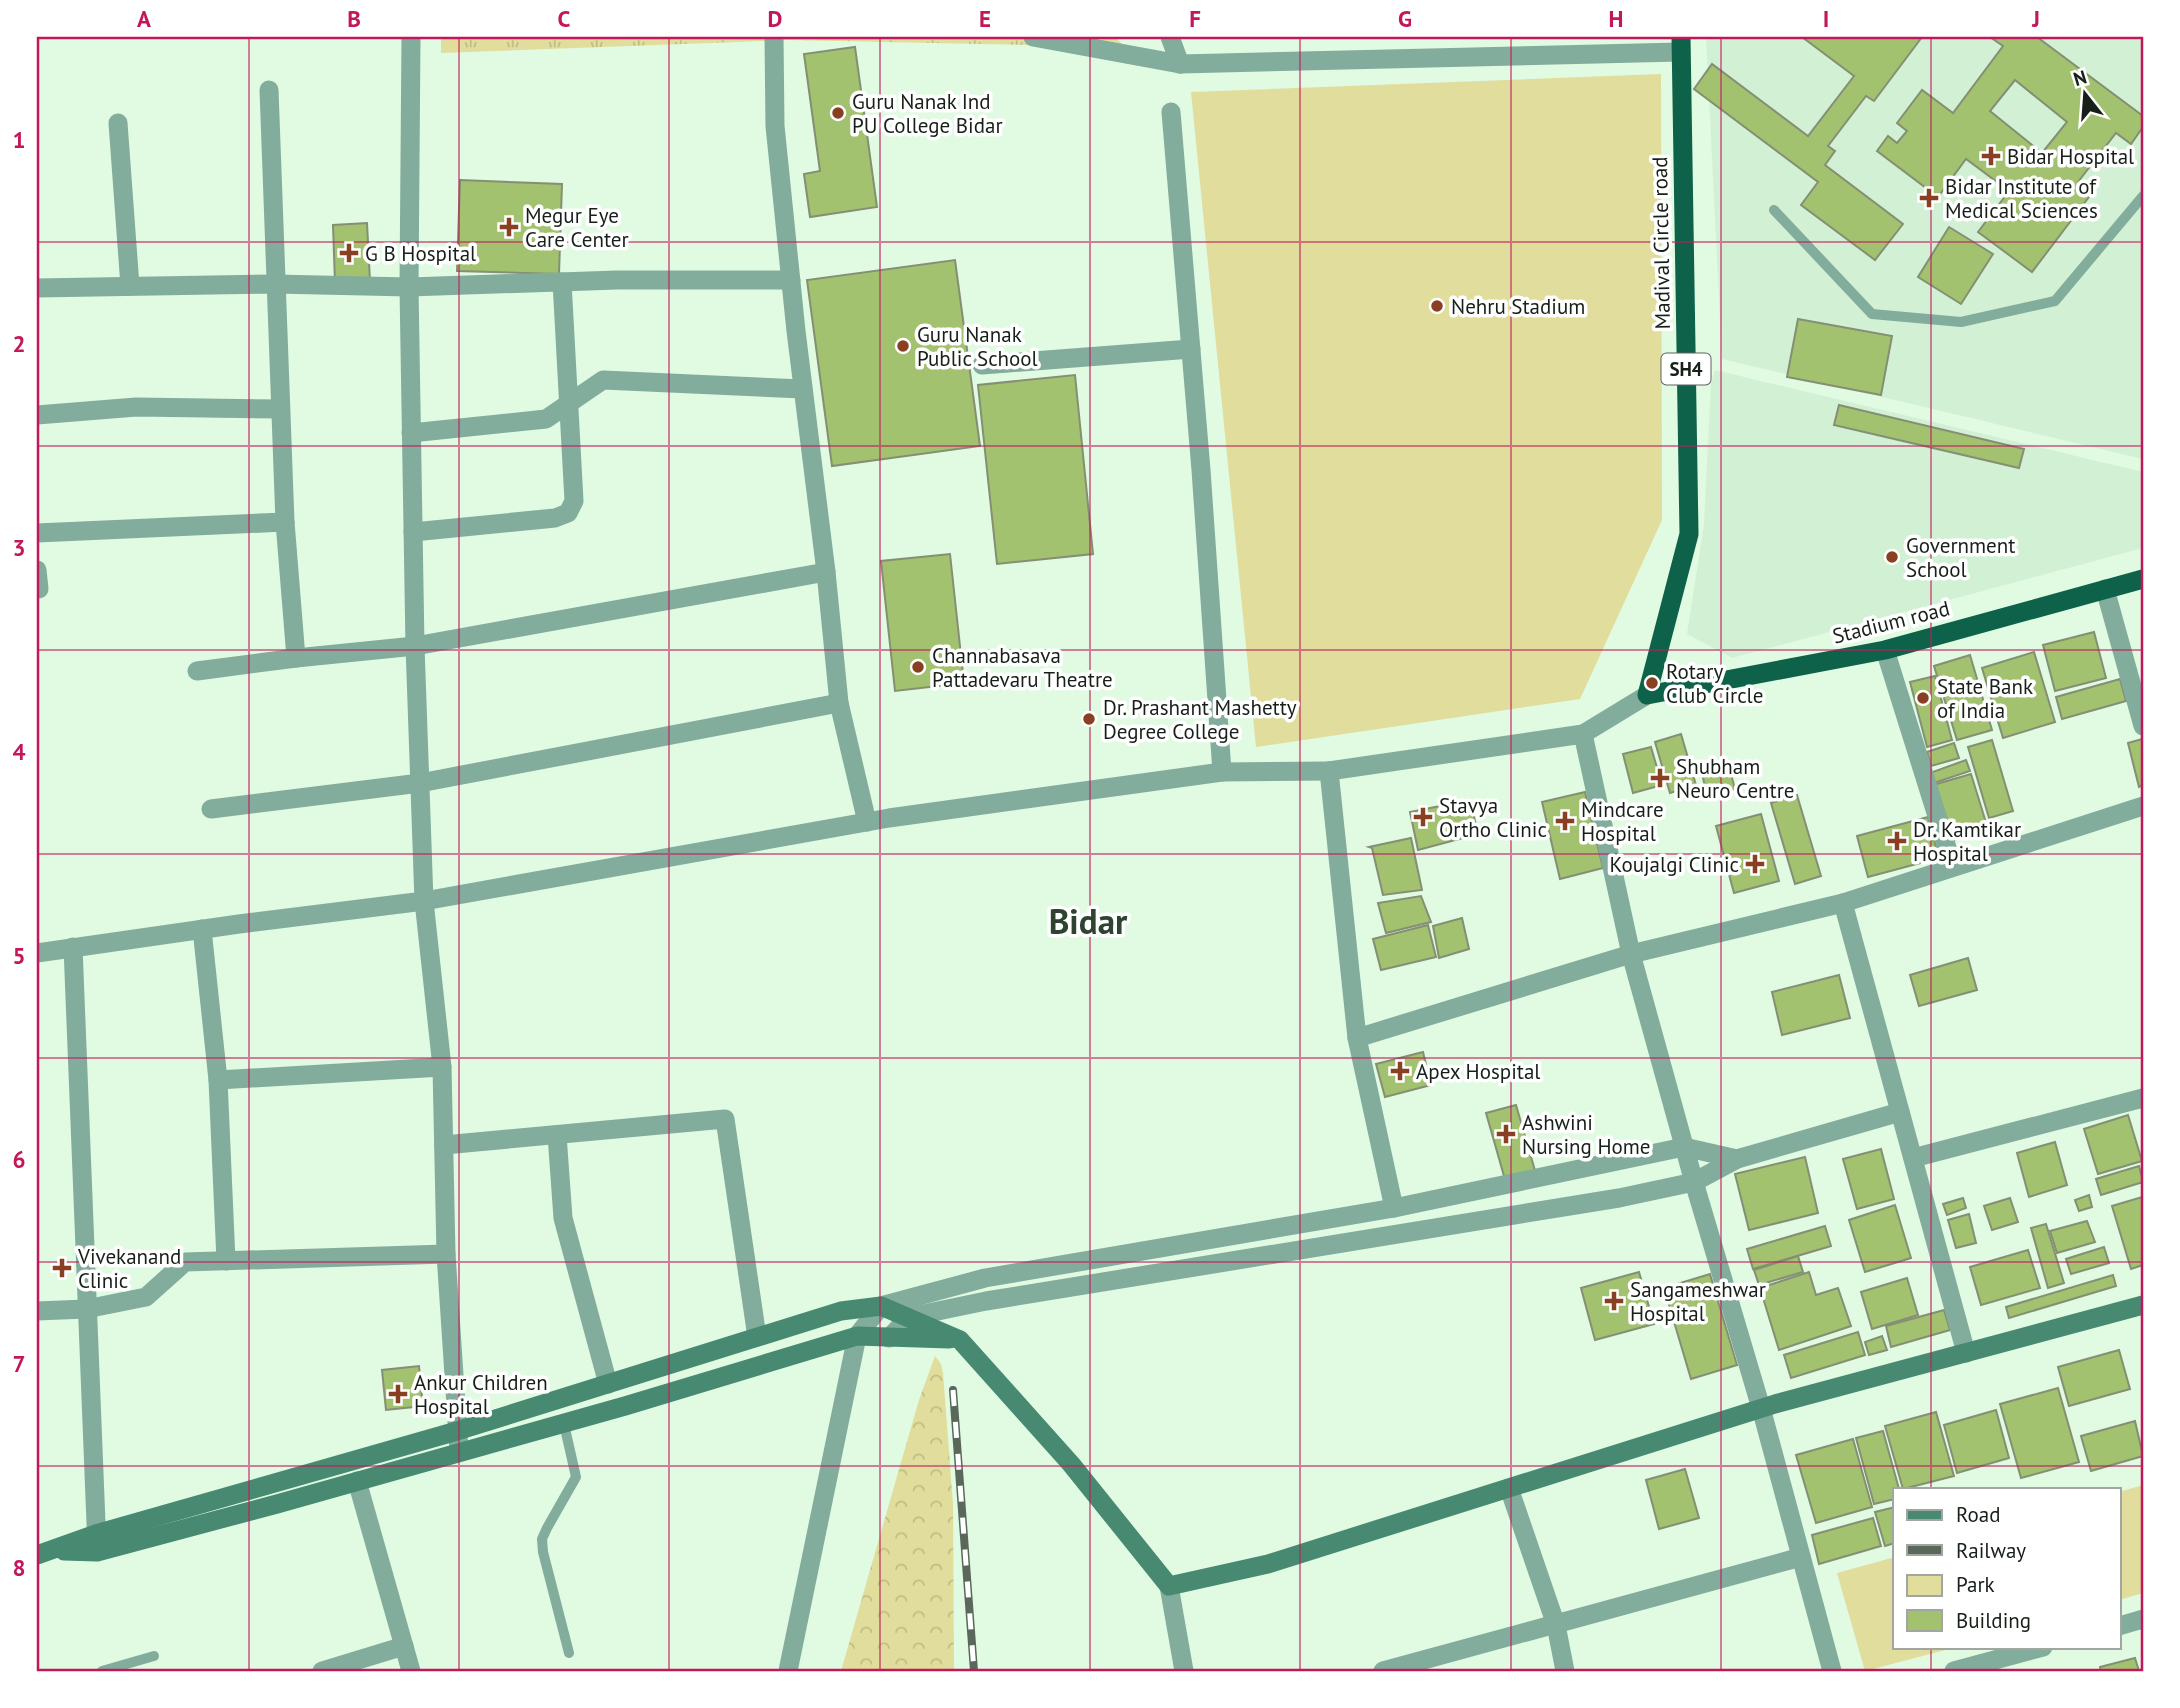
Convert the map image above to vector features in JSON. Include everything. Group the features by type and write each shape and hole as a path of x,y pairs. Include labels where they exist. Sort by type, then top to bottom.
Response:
{"highway":[{"name":"Madival Circle road","path":"1647,695 1689,534 1680,44"},
{"name":"Stadium road","path":"1647,695 1885,650 2143,579"}],"main road":[{"path":"97,1543 841,1311 881,1306 960,1340 1071,1464 1169,1586 1268,1564 1761,1408 2143,1305"},
{"path":"46,1553 357,1481 564,1424 857,1336 960,1340"}],"street":[{"path":"411,37 410,287 415,646 424,901 442,1067 446,1254 459,1451"},
{"path":"774,37 775,126 839,703 867,822"},
{"path":"1033,37 1181,64 1680,44"},
{"path":"1171,37 1181,64"},
{"path":"269,90 285,522 296,658"},
{"path":"1171,112 1222,772"},
{"path":"118,123 130,286"},
{"path":"37,288 275,284 410,287 562,282 791,280"},
{"path":"413,532 555,519 568,513 574,501 562,282"},
{"path":"982,365 1191,349"},
{"path":"411,433 546,419 603,380 803,389"},
{"path":"37,415 136,407 280,409"},
{"path":"37,533 285,522"},
{"path":"197,671 415,646 826,572"},
{"path":"2105,589 2143,726"},
{"path":"1885,650 1953,867"},
{"path":"37,953 424,901 867,822 1222,772 1329,771 1583,734 1647,695"},
{"path":"211,809 420,783 839,703"},
{"path":"1583,734 1631,954 1694,1182 1761,1408 1832,1671"},
{"path":"1329,771 1357,1038 1394,1208"},
{"path":"1357,1038 1631,954 1843,903 2143,806"},
{"path":"1843,903 1966,1353"},
{"path":"202,929 218,1080 226,1261"},
{"path":"73,947 97,1543"},
{"path":"218,1080 442,1067"},
{"path":"1913,1158 2143,1098"},
{"path":"889,1338 909,1317 1013,1296 1619,1198 1694,1182 1737,1159 1900,1112"},
{"path":"444,1145 725,1119 757,1337"},
{"path":"557,1135 563,1218 608,1384"},
{"path":"789,1671 857,1336 881,1306 985,1278 1394,1208 1684,1147 1737,1159"},
{"path":"37,1311 86,1309 146,1297 185,1262 446,1254"},
{"path":"357,1481 411,1671"},
{"path":"1509,1488 1556,1625 1565,1671"},
{"path":"1383,1671 1801,1557"},
{"path":"1169,1586 1184,1671"},
{"path":"2120,1626 2143,1619"},
{"path":"322,1671 404,1646"},
{"path":"1954,1671 2039,1648"}],"lane":[{"path":"1774,210 1872,314 1961,322 2055,301 2143,195"},
{"path":"564,1424 576,1478 542,1539 569,1653"},
{"path":"102,1671 154,1656"}],"shaded area":[{"name":"Bidar Institute of Medical Sciences","path":"1706,37 2143,37 2143,459 1722,359"},
{"path":"1715,370 2143,472 2143,548 1732,658 1687,634 1704,524 1711,383"}],"green space":[{"path":"441,37 1115,37 1125,47 788,40 441,53"},
{"name":"Nehru Stadium","path":"1661,74 1662,520 1580,699 1256,747 1191,92"},
{"path":"935,1356 943,1373 953,1504 954,1671 841,1671 919,1400"},
{"path":"2143,1485 2143,1593 2120,1600 2120,1492"},
{"path":"1893,1558 1893,1648 1953,1648 1865,1671 1837,1573"}],"building":[{"path":"1802,37 1922,37 1874,101 1866,96 1828,146 1835,151 1825,165 1903,224 1875,260 1801,205 1818,182 1694,89 1712,64 1808,136 1854,76"},
{"name":"Bidar Hospital","path":"1990,37 2037,37 2143,116 2143,127 2131,144 2116,133 2078,182 2092,193 2032,272 1978,232 2009,191 1966,159 1938,197 1877,151 1888,136 1897,143 1907,131 1897,123 1922,90 1953,113 2003,46","holes":["2015,80 2067,122 2042,153 1990,111"]},
{"name":"Guru Nanak Ind PU College Bidar","path":"855,47 877,207 810,217 804,174 820,171 804,54"},
{"path":"460,180 562,184 559,274 457,271"},
{"path":"367,223 370,281 335,283 333,225"},
{"path":"1949,227 1993,254 1961,304 1918,277"},
{"path":"955,260 980,446 832,466 807,280"},
{"path":"1798,319 1892,336 1881,395 1787,377"},
{"path":"1075,375 1093,554 997,564 978,385"},
{"path":"1839,405 2024,449 2019,468 1834,425"},
{"path":"950,554 964,683 895,691 881,561"},
{"path":"2094,632 2106,678 2055,691 2043,645"},
{"path":"2034,652 2055,722 2003,738 1982,668"},
{"path":"1970,655 1992,730 1957,740 1934,666"},
{"path":"1935,676 1952,740 1927,747 1910,682"},
{"path":"2120,679 2126,701 2062,719 2056,697"},
{"path":"1681,734 1696,785 1670,793 1655,742"},
{"path":"2142,739 2143,785 2139,787 2128,743"},
{"path":"1992,740 2013,811 1989,818 1968,747"},
{"path":"1954,743 1959,758 1931,766 1927,752"},
{"path":"1651,747 1662,785 1633,793 1623,754"},
{"path":"1966,760 1970,771 1934,783 1930,773"},
{"path":"1728,763 1735,789 1707,796 1701,769"},
{"path":"1971,774 1988,829 1950,841 1933,785"},
{"path":"1585,792 1603,868 1560,879 1542,802"},
{"path":"1797,795 1821,876 1795,884 1771,803"},
{"path":"1470,800 1478,834 1418,850 1410,812"},
{"path":"1761,814 1779,881 1734,893 1716,826"},
{"path":"1928,817 1939,858 1868,877 1857,836"},
{"path":"1411,838 1422,890 1383,895 1372,848 1369,847"},
{"path":"1421,896 1431,922 1386,933 1378,903"},
{"path":"1462,918 1469,949 1439,958 1433,926"},
{"path":"1428,925 1436,957 1381,970 1373,939"},
{"path":"1968,958 1977,990 1919,1006 1910,975"},
{"path":"1839,975 1850,1018 1782,1035 1772,992"},
{"path":"1423,1052 1431,1085 1385,1097 1376,1064"},
{"path":"1516,1105 1536,1174 1506,1183 1486,1113"},
{"path":"2128,1115 2142,1161 2098,1174 2084,1129"},
{"path":"2055,1142 2067,1185 2029,1197 2017,1153"},
{"path":"1881,1149 1894,1199 1857,1209 1843,1159"},
{"path":"1805,1157 1818,1213 1749,1230 1735,1174"},
{"path":"2139,1166 2143,1182 2101,1195 2096,1179"},
{"path":"2089,1195 2092,1207 2079,1211 2075,1200"},
{"path":"2142,1197 2143,1265 2131,1269 2112,1206"},
{"path":"1963,1198 1966,1208 1947,1215 1943,1204"},
{"path":"2010,1198 2018,1222 1992,1230 1984,1206"},
{"path":"1895,1205 1911,1258 1865,1272 1849,1220"},
{"path":"1969,1214 1976,1243 1956,1248 1948,1220"},
{"path":"2087,1221 2095,1242 2057,1253 2050,1231"},
{"path":"2046,1224 2064,1283 2048,1288 2031,1228"},
{"path":"1825,1226 1831,1246 1753,1269 1747,1249"},
{"path":"2104,1247 2109,1263 2071,1274 2066,1259"},
{"path":"2028,1250 2040,1288 1981,1305 1970,1267"},
{"path":"1798,1256 1803,1272 1759,1285 1754,1270"},
{"path":"1639,1272 1654,1324 1595,1340 1581,1288"},
{"path":"1809,1272 1816,1295 1838,1288 1851,1326 1779,1350 1760,1288"},
{"path":"1710,1274 1737,1365 1691,1379 1664,1288"},
{"path":"2113,1275 2116,1286 2009,1318 2006,1307"},
{"path":"1907,1278 1918,1315 1872,1329 1861,1292"},
{"path":"1944,1310 1950,1330 1891,1347 1886,1326"},
{"path":"1858,1332 1865,1355 1791,1378 1784,1355"},
{"path":"1882,1336 1887,1350 1869,1355 1865,1342"},
{"path":"2119,1350 2130,1389 2069,1406 2058,1367"},
{"path":"419,1366 423,1406 386,1410 382,1370"},
{"path":"2058,1388 2079,1462 2021,1478 2000,1404"},
{"path":"1996,1410 2009,1458 1957,1473 1944,1425"},
{"path":"1936,1412 1954,1476 1903,1488 1885,1426"},
{"path":"2135,1421 2143,1456 2091,1471 2081,1436"},
{"path":"1883,1431 1899,1488 1893,1488 1893,1499 1874,1504 1856,1438"},
{"path":"1853,1439 1872,1507 1816,1523 1796,1455"},
{"path":"1685,1469 1699,1518 1659,1529 1646,1480"},
{"path":"1893,1508 1893,1544 1885,1546 1875,1512"},
{"path":"1873,1518 1881,1546 1819,1564 1812,1535"},
{"path":"2135,1658 2139,1671 2101,1671 2100,1667"}],"railway":[{"path":"953,1390 974,1671"}],"place":[{"name":"Guru Nanak Ind PU College Bidar","path":"838,113"},
{"name":"Bidar Hospital","path":"1991,156"},
{"name":"Bidar Institute of Medical Sciences","path":"1929,198"},
{"name":"Megur Eye Care Center","path":"509,227"},
{"name":"G B Hospital","path":"349,253"},
{"name":"Nehru Stadium","path":"1437,306"},
{"name":"Guru Nanak Public School","path":"903,346"},
{"name":"Government School","path":"1892,557"},
{"name":"Channabasava Pattadevaru Theatre","path":"918,667"},
{"name":"Rotary Club Circle","path":"1652,683"},
{"name":"State Bank of India","path":"1923,698"},
{"name":"Dr. Prashant Mashetty Degree College","path":"1089,719"},
{"name":"Shubham Neuro Centre","path":"1660,778"},
{"name":"Stavya Ortho Clinic","path":"1423,817"},
{"name":"Mindcare Hospital","path":"1565,821"},
{"name":"Dr. Kamtikar Hospital","path":"1897,841"},
{"name":"Koujalgi Clinic","path":"1755,864"},
{"name":"Apex Hospital","path":"1400,1071"},
{"name":"Ashwini Nursing Home","path":"1506,1134"},
{"name":"Vivekanand Clinic","path":"62,1268"},
{"name":"Sangameshwar Hospital","path":"1614,1301"},
{"name":"Ankur Children Hospital","path":"398,1394"}],"district":[{"name":"Bidar","path":"1088,921"}]}
